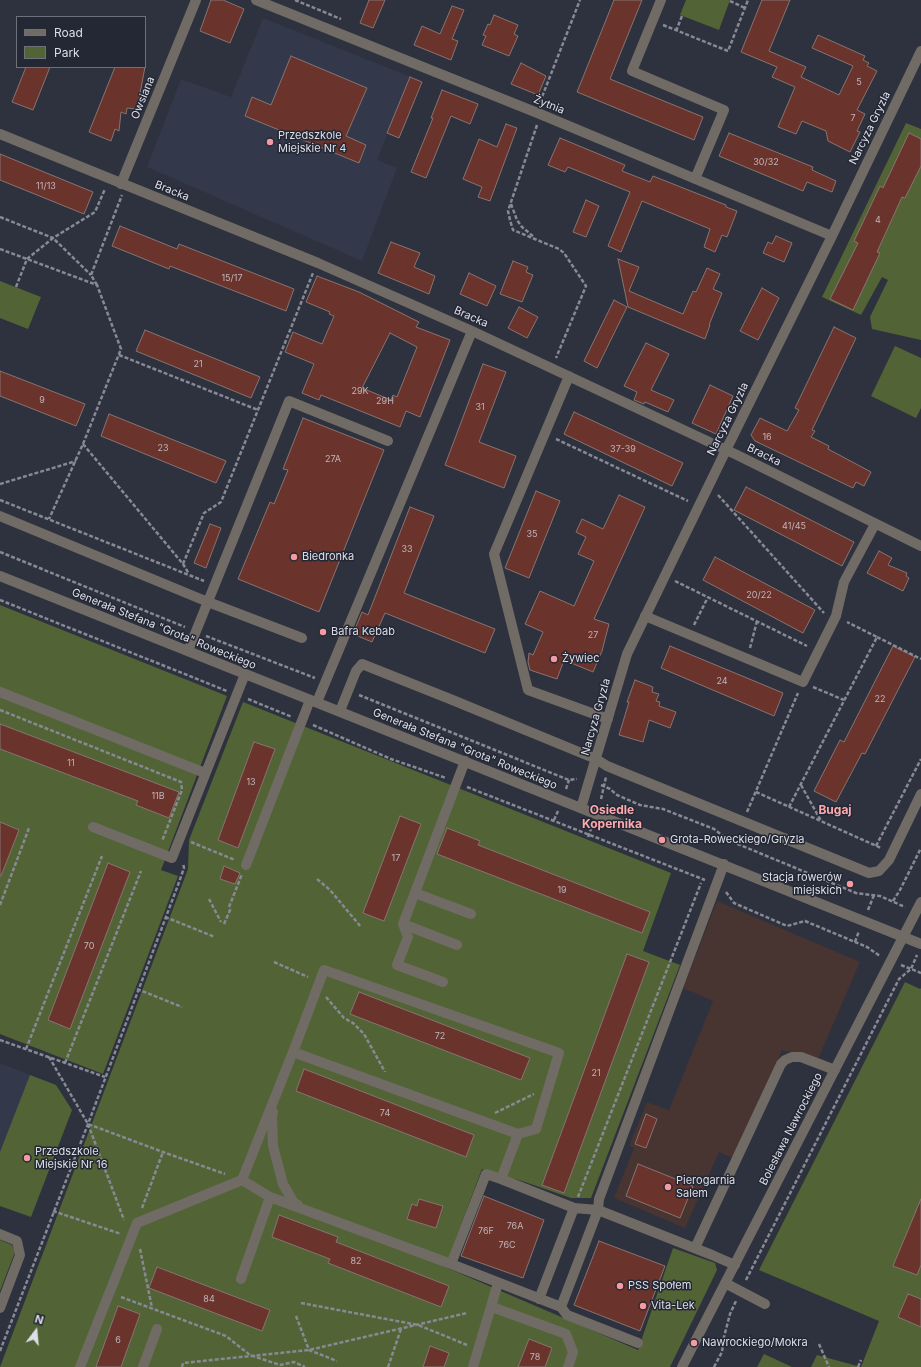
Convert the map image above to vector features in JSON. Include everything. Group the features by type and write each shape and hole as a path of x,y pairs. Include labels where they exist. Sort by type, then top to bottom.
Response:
{"street":[{"name":"Owsiana","path":"121,184 196,0"},
{"path":"661,0 632,71 724,110 695,179"},
{"name":"Żytnia","path":"259,1 540,114 832,236"},
{"name":"Narcyza Gryzla","path":"581,808 627,654 921,51"},
{"name":"Bracka","path":"0,134 318,263 472,331 726,450 921,546"},
{"path":"246,865 302,721 325,682 472,331"},
{"path":"569,376 494,554 528,690 608,719"},
{"path":"188,651 289,401 388,441"},
{"path":"0,516 208,602 302,638"},
{"path":"645,616 803,682 834,619 844,582 875,524"},
{"name":"Generała Stefana \"Grota\" Roweckiego","path":"0,576 724,864 903,937 920,948"},
{"path":"340,712 356,671 362,664 869,873 880,871 889,860 921,794"},
{"path":"93,827 172,858 245,674"},
{"path":"0,692 205,773"},
{"path":"443,982 397,965 408,937 403,924 464,761"},
{"path":"561,1307 598,1210 599,1199 724,864"},
{"path":"415,892 471,914"},
{"name":"Bolesława Nawrockiego","path":"682,1367 921,902"},
{"path":"403,924 457,945"},
{"path":"80,1367 137,1223 242,1180 324,970 559,1053 536,1129 518,1134 293,1052"},
{"path":"695,1248 781,1064 785,1060 792,1057 801,1057 835,1070"},
{"path":"278,1091 272,1117 273,1146 283,1184 294,1203 307,1210"},
{"path":"501,1179 518,1134"},
{"path":"451,1264 486,1174 574,1208 598,1210 734,1265"},
{"path":"242,1180 270,1197 451,1264 561,1307 567,1315 638,1343"},
{"path":"241,1279 270,1197"},
{"path":"539,1299 574,1208"},
{"path":"0,1234 17,1241 20,1255 2,1295 0,1308"},
{"path":"473,1367 498,1283"},
{"path":"725,1283 764,1304"},
{"path":"492,1307 566,1334 573,1352 568,1367"},
{"path":"143,1367 157,1329"}],"path":[{"path":"551,368 586,286 564,253 559,249 513,230 508,210 536,131 540,114 540,102 580,0"},
{"path":"652,21 728,51 748,0"},
{"path":"730,1 745,8"},
{"path":"676,31 682,16"},
{"path":"16,287 27,260 53,238 96,212 105,188"},
{"path":"91,275 122,195"},
{"path":"511,204 517,220 522,227 537,240"},
{"path":"0,217 53,238 91,275 97,285 121,349 83,444 49,519"},
{"path":"0,249 97,285"},
{"path":"183,564 204,513 221,502 318,263"},
{"path":"119,355 258,410"},
{"path":"544,433 688,501"},
{"path":"83,444 183,564 189,575"},
{"path":"0,484 76,460"},
{"path":"717,495 834,619 877,637 921,659"},
{"path":"0,500 215,585"},
{"path":"0,552 325,682"},
{"path":"673,580 818,651"},
{"path":"689,635 708,597"},
{"path":"0,600 302,721 391,759 724,888 734,903 787,926 805,921 867,947 891,961 921,973"},
{"path":"747,659 757,621"},
{"path":"789,807 877,637"},
{"path":"743,822 803,682 844,700"},
{"path":"348,691 569,780 584,778 610,789 617,795 640,806 663,808 714,830 728,840 856,893 880,896 893,901 921,848"},
{"path":"0,710 181,782 182,790 158,852"},
{"path":"876,846 921,759"},
{"path":"800,785 821,821"},
{"path":"756,792 892,853"},
{"path":"588,835 592,826"},
{"path":"0,905 29,828"},
{"path":"190,842 246,865 224,924"},
{"path":"26,1049 102,856"},
{"path":"0,1351 88,1124 137,989 184,868 183,860"},
{"path":"65,1063 141,871"},
{"path":"317,879 330,890 361,927"},
{"path":"574,1208 701,883"},
{"path":"209,899 221,922"},
{"path":"165,917 215,937"},
{"path":"714,1367 722,1352 730,1314 740,1292 899,979 911,969 920,948"},
{"path":"274,962 320,982 324,994 330,1003 344,1018 353,1023 364,1034 395,1089"},
{"path":"137,989 182,1007"},
{"path":"0,1040 105,1077"},
{"path":"49,1057 88,1124 131,1238"},
{"path":"481,1121 535,1094"},
{"path":"88,1124 242,1180"},
{"path":"137,1223 163,1152"},
{"path":"53,1211 131,1238"},
{"path":"140,1248 152,1309"},
{"path":"109,1293 226,1336 250,1356 280,1365 294,1362 305,1367"},
{"path":"301,1303 418,1325 479,1349"},
{"path":"182,1367 183,1363 309,1350 467,1313"},
{"path":"296,1316 309,1350 337,1361"},
{"path":"388,1367 402,1329"},
{"path":"819,1344 829,1367"},
{"path":"858,1367 862,1360"}],"shaded area":[{"name":"Przedszkole Miejskie Nr 4","path":"263,18 411,77 377,160 397,168 362,261 147,167 181,79 231,97"},
{"path":"717,901 860,962 818,1059 782,1050 737,1160 719,1152 685,1228 614,1198 634,1148 629,1146 647,1102 669,1110 713,1001 683,988"},
{"name":"Przedszkole Miejskie Nr 16","path":"0,1063 56,1085 72,1110 31,1217 0,1206"}],"green space":[{"path":"686,0 730,0 719,30 680,15"},
{"path":"906,123 921,129 921,340 872,329 870,317 888,280 882,277 861,315 822,297"},
{"path":"0,281 41,297 28,329 0,318"},
{"path":"895,346 921,358 921,408 916,418 871,396"},
{"path":"0,605 227,696 161,870 178,876 103,1074 0,1034"},
{"path":"243,702 671,873 643,951 680,965 591,1198 571,1198 482,1169 445,1267 638,1350 673,1248 715,1263 717,1270 670,1367 0,1367 188,869 189,840"},
{"path":"905,982 920,989 921,988 921,1367 861,1367 879,1321 759,1270"},
{"name":"Przedszkole Miejskie Nr 16","path":"30,1075 56,1085 72,1110 31,1217 0,1206 0,1152"},
{"path":"0,1240 12,1245 15,1252 0,1291"},
{"path":"764,1354 792,1367 757,1367"},
{"path":"817,1355 861,1367 811,1367"}],"building":[{"path":"211,0 223,0 244,9 230,43 200,31"},
{"path":"369,0 385,0 373,28 360,23"},
{"path":"614,0 642,0 610,79 703,117 694,140 577,92"},
{"path":"762,0 790,0 769,51 806,67 801,77 839,95 853,66 812,48 818,35 865,56 863,60 869,63 867,66 877,71 857,110 865,114 857,131 860,132 850,152 828,141 826,131 802,121 796,134 778,127 795,87 772,77 777,67 741,52"},
{"path":"452,6 464,10 452,39 458,41 451,60 414,45 422,26 440,34"},
{"path":"494,15 518,25 514,34 518,36 509,56 482,45 486,36 483,35 488,24 490,25"},
{"path":"291,56 367,88 346,136 366,145 359,163 245,116 252,97 271,105"},
{"path":"521,63 546,76 538,95 511,84"},
{"path":"26,68 50,68 33,110 12,102"},
{"path":"115,68 145,68 137,109 127,108 126,114 121,112 119,131 115,129 111,141 89,132"},
{"path":"410,77 422,82 399,138 387,133"},
{"path":"442,90 478,104 470,124 451,116 426,178 411,172 433,118 431,118"},
{"path":"506,124 517,128 490,201 478,197 482,187 463,179 479,139 497,147"},
{"path":"729,133 813,167 812,170 836,181 832,192 807,182 803,191 719,156"},
{"path":"909,133 921,139 921,166 905,198 902,197 877,252 880,253 853,310 830,299 858,243 854,241 880,186 883,188"},
{"path":"560,138 625,165 622,171 650,182 653,176 726,205 726,207 737,211 727,237 722,235 715,252 704,247 710,229 642,201 621,252 608,246 630,192 568,167 565,172 548,165"},
{"path":"0,154 93,192 84,214 0,180"},
{"path":"586,200 599,206 586,237 573,232"},
{"path":"120,226 177,249 179,244 294,289 286,311 170,266 169,269 112,246"},
{"path":"776,236 792,243 784,262 763,253 768,242 772,244"},
{"path":"391,242 420,253 414,267 435,276 429,294 378,273"},
{"path":"618,259 639,267 629,291 683,314 693,291 696,292 707,268 720,274 713,289 722,293 705,339 628,307"},
{"path":"513,261 528,267 526,272 533,275 522,302 500,294"},
{"path":"469,273 496,286 487,306 460,294"},
{"path":"317,276 359,292 419,322 416,327 450,340 420,417 406,411 400,427 321,395 319,400 302,393 314,364 285,352 293,332 322,344 334,316 329,314 330,312 306,302","holes":["390,333 417,347 397,397 393,395 391,400 362,388"]},
{"path":"762,288 779,298 758,340 740,331"},
{"path":"614,300 627,307 597,368 584,361"},
{"path":"519,307 538,317 527,338 508,328"},
{"path":"834,327 856,338 812,430 815,431 811,437 829,446 828,449 871,472 864,486 856,482 853,488 755,441 751,435 760,418 787,431 799,410 795,408"},
{"path":"145,330 260,377 251,398 136,351"},
{"path":"646,343 669,354 651,390 674,400 668,412 645,402 644,404 634,400 637,392 624,386"},
{"path":"483,364 506,372 479,442 516,456 504,488 445,465"},
{"path":"0,371 85,404 76,426 0,396"},
{"path":"710,385 733,396 716,434 692,423"},
{"path":"574,412 683,463 672,486 564,434"},
{"path":"109,414 226,461 216,483 101,436"},
{"path":"303,418 384,450 319,612 238,579 270,502 274,504 288,470 283,469"},
{"path":"746,487 854,542 842,566 734,510"},
{"path":"536,491 560,501 529,578 505,568"},
{"path":"619,495 645,507 594,619 609,624 602,651 593,672 564,660 557,679 530,670 528,662 529,653 533,655 543,632 525,624 540,591 574,606 594,561 578,554 586,537 576,532 582,519 603,529"},
{"path":"410,507 434,516 404,593 495,629 485,653 385,613 372,642 353,634 362,612 368,615"},
{"path":"210,524 221,528 206,568 194,563"},
{"path":"879,551 892,558 888,565 907,573 906,576 909,578 903,591 867,573"},
{"path":"715,557 815,610 803,633 703,580"},
{"path":"670,646 783,693 774,716 661,668"},
{"path":"893,646 915,657 865,754 862,753 836,802 814,791 840,740 844,742"},
{"path":"635,680 653,687 652,692 659,694 656,701 660,702 659,706 676,712 670,728 649,720 643,742 619,735 629,702 627,702"},
{"path":"0,724 179,792 169,818 136,805 138,801 0,749"},
{"path":"254,742 275,749 238,848 218,840"},
{"path":"400,816 421,824 384,921 363,913"},
{"path":"0,822 19,830 1,876 0,876"},
{"path":"447,828 480,841 478,845 650,912 642,933 437,854"},
{"path":"108,863 130,872 70,1029 48,1020"},
{"path":"224,866 240,873 235,884 220,879"},
{"path":"627,954 649,962 564,1193 542,1185"},
{"path":"359,992 530,1058 521,1080 350,1014"},
{"path":"304,1069 474,1135 466,1157 296,1091"},
{"path":"646,1114 657,1119 646,1148 635,1144"},
{"path":"638,1164 693,1186 680,1218 626,1196"},
{"path":"484,1196 544,1220 523,1278 461,1256"},
{"path":"419,1199 443,1206 436,1228 407,1219 412,1204 417,1206"},
{"path":"921,1199 921,1265 917,1275 893,1266"},
{"path":"279,1215 338,1237 336,1242 449,1286 441,1307 328,1263 330,1259 272,1237"},
{"name":"PSS Społem","path":"599,1241 665,1266 640,1331 574,1305"},
{"path":"157,1267 270,1310 262,1331 149,1288"},
{"path":"908,1294 921,1299 921,1327 898,1317"},
{"path":"118,1306 140,1314 121,1367 96,1367"},
{"path":"529,1339 552,1348 545,1367 518,1367"},
{"path":"430,1346 449,1353 444,1367 423,1367"}],"place":[{"name":"Przedszkole Miejskie Nr 4","path":"270,142"},
{"name":"Biedronka","path":"294,557"},
{"name":"Bafra Kebab","path":"323,632"},
{"name":"Żywiec","path":"554,659"},
{"name":"Grota-Roweckiego/Gryzla","path":"662,840"},
{"name":"Stacja rowerów miejskich","path":"850,884"},
{"name":"Przedszkole Miejskie Nr 16","path":"27,1158"},
{"name":"Pierogarnia Salem","path":"668,1187"},
{"name":"PSS Społem","path":"620,1286"},
{"name":"Vita-Lek","path":"643,1306"},
{"name":"Nawrockiego/Mokra","path":"694,1343"}],"district":[{"name":"Bugaj","path":"835,810"},
{"name":"Osiedle Kopernika","path":"612,817"}]}
